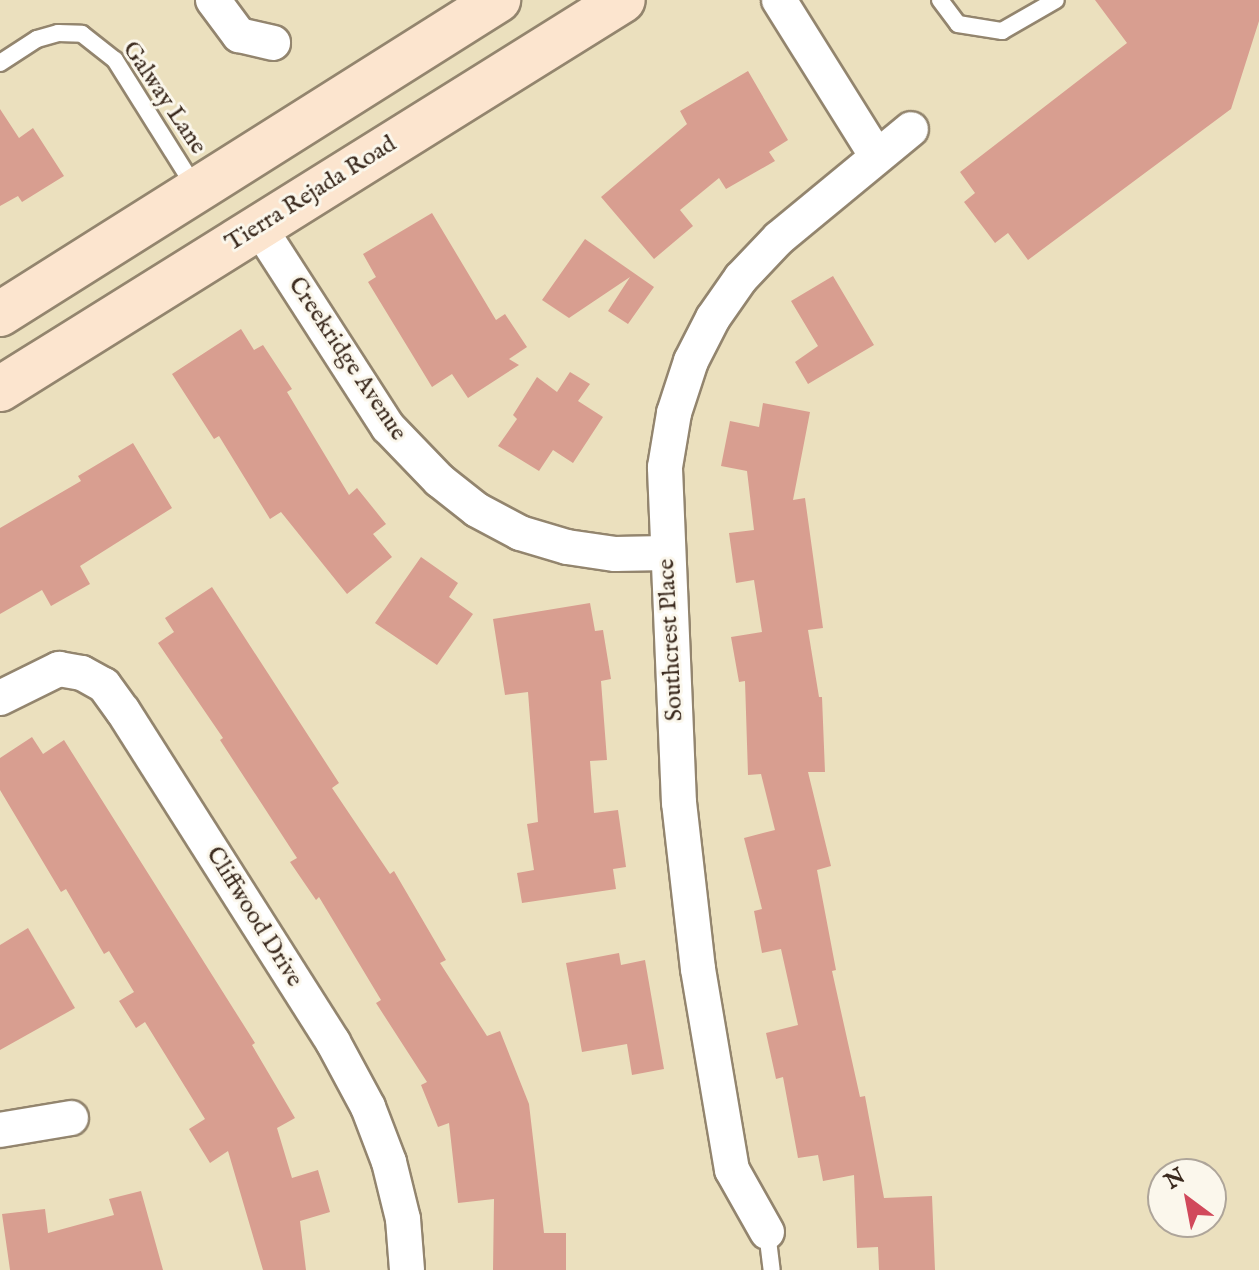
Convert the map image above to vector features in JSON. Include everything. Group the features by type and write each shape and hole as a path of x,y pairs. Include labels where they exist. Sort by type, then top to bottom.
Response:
{"main road":[{"path":"0,314 498,0"},
{"name":"Tierra Rejada Road","path":"0,389 623,0"}],"street":[{"path":"213,0 239,35 273,43"},
{"path":"779,0 876,155"},
{"name":"Southcrest Place","path":"767,1232 732,1170 698,969 679,803 666,553 665,467 674,413 691,361 713,318 741,278 779,238 911,129"},
{"name":"Creekridge Avenue","path":"259,227 388,427 439,480 477,510 520,533 579,549 615,554 666,553"},
{"name":"Cliffwood Drive","path":"0,698 59,669 82,673 104,685 123,711 333,1042 368,1107 389,1162 403,1219 407,1270"},
{"path":"0,1130 71,1118"}],"lane":[{"path":"940,0 958,24 1002,31 1056,0"},
{"name":"Galway Lane","path":"0,63 37,39 58,33 82,34 115,60 197,191"},
{"path":"767,1232 772,1270"}],"building":[{"path":"1095,0 1259,0 1259,21 1231,109 1028,260 1008,233 995,243 964,202 975,193 960,172 1127,43"},
{"path":"748,71 788,140 769,152 775,161 726,189 719,178 680,210 693,226 654,259 601,197 687,124 680,111"},
{"path":"0,109 19,138 33,128 64,176 22,202 18,196 0,206"},
{"path":"432,213 496,320 505,314 527,347 509,359 519,365 468,398 452,374 432,387 368,282 376,277 363,254"},
{"path":"585,239 654,287 628,324 608,311 630,277 569,318 542,300"},
{"path":"833,276 874,345 808,384 795,362 818,346 791,301"},
{"path":"241,329 254,350 263,345 292,389 287,392 349,495 357,488 386,524 373,534 392,557 347,594 281,512 270,519 219,436 214,439 172,374"},
{"path":"570,372 590,384 578,401 603,417 573,463 553,450 539,471 498,446 517,419 513,415 537,377 557,392"},
{"path":"763,403 810,412 793,500 805,498 823,628 808,630 819,697 822,697 825,772 808,772 831,866 817,870 836,970 832,971 860,1097 865,1096 884,1198 932,1196 935,1270 879,1270 878,1247 857,1248 854,1175 823,1181 818,1155 798,1158 783,1077 776,1079 766,1033 798,1025 781,949 762,953 754,911 762,909 744,838 775,830 761,774 748,775 745,681 739,682 731,637 762,632 754,580 736,583 729,533 754,530 747,471 721,466 730,421 759,427"},
{"path":"133,443 172,508 80,566 90,584 51,606 42,590 0,614 0,528 81,481 78,476"},
{"path":"421,557 458,583 449,597 473,614 437,665 375,623"},
{"path":"212,587 339,783 332,788 390,874 394,871 446,960 440,963 487,1036 500,1031 529,1104 544,1233 566,1233 566,1270 493,1270 494,1199 458,1203 449,1123 438,1127 421,1085 427,1082 376,1003 381,1000 319,897 316,900 290,862 297,858 220,740 223,738 158,643 174,632 165,618"},
{"path":"590,603 595,631 603,630 611,679 601,681 607,760 590,761 594,813 618,810 626,867 613,869 616,889 522,903 517,873 534,870 527,824 538,822 528,692 505,695 493,619"},
{"path":"32,737 43,754 64,740 255,1043 252,1045 295,1118 277,1128 292,1178 318,1170 330,1212 300,1221 306,1270 263,1270 228,1151 210,1163 189,1129 205,1119 145,1022 136,1028 119,1001 134,992 109,951 104,954 66,889 61,892 0,790 0,758"},
{"path":"28,928 75,1008 0,1050 0,945"},
{"path":"619,953 621,965 645,960 664,1069 632,1075 627,1044 582,1052 566,963"},
{"path":"141,1191 163,1270 10,1270 2,1214 45,1209 48,1233 114,1215 109,1199"}]}
